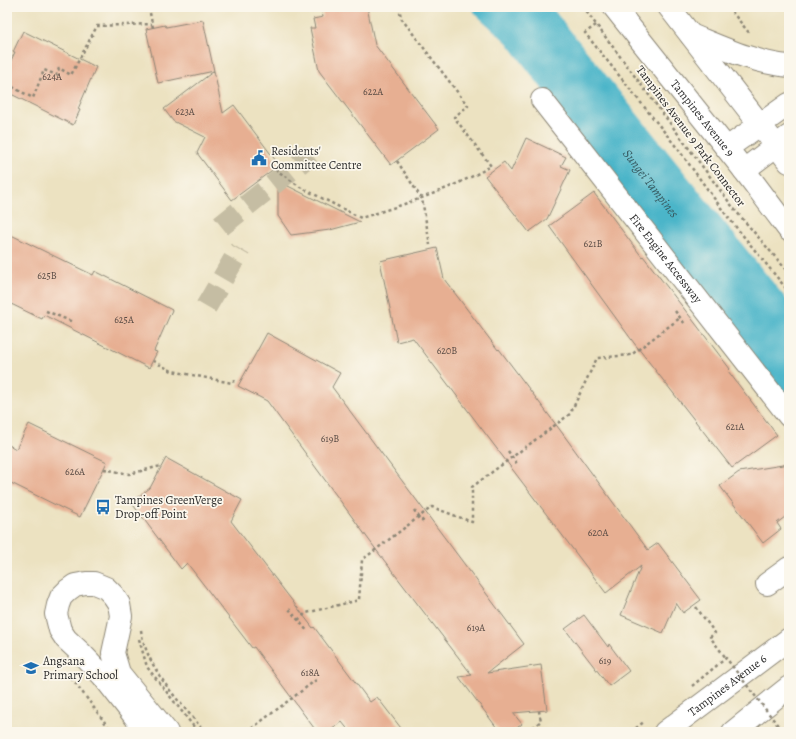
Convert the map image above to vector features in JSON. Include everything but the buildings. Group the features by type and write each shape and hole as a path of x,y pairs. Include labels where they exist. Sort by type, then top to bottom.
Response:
{"street":[{"name":"Tampines Avenue 9","path":"614,7 727,148 789,230"},
{"path":"669,7 760,125 785,148 744,170"},
{"path":"690,35 774,65 789,66"},
{"name":"Fire Engine Accessway","path":"542,100 789,416"},
{"path":"727,148 789,104"},
{"path":"767,584 789,568"},
{"path":"147,732 103,676 66,639 60,630 56,614 58,605 61,597 68,590 72,580 94,583 106,588 119,604 121,616 113,653 119,673 167,732"},
{"name":"Tampines Avenue 6","path":"665,732 789,639"},
{"path":"733,732 789,687"}],"path":[{"path":"275,169 300,187 361,218 422,199 480,173 491,166 454,117 468,106 401,18 399,7"},
{"name":"Tampines Avenue 9 Park Connector","path":"583,7 735,210 789,273"},
{"path":"728,7 754,38"},
{"path":"150,13 153,28"},
{"path":"7,84 33,98 44,70 57,75 59,68 71,76 96,26 152,24"},
{"path":"596,25 585,32 678,150 727,216 789,292"},
{"path":"397,161 422,199 430,244"},
{"path":"46,311 73,322"},
{"path":"675,311 685,324"},
{"path":"298,620 306,613 359,600 362,560 432,507 472,522 472,487 570,414 597,358 632,354 680,318"},
{"path":"153,361 172,371 232,382 237,378"},
{"path":"508,451 513,456 517,464"},
{"path":"104,469 129,474 161,466"},
{"path":"414,510 424,523"},
{"path":"696,607 715,633 710,637 783,732"},
{"path":"289,609 308,632"},
{"path":"139,638 147,667 198,732"},
{"path":"692,686 726,658"},
{"path":"248,732 316,680"},
{"path":"533,732 531,729 541,721 539,711"}],"waterway":[{"path":"484,7 515,35 789,396"},
{"name":"Sungei Tampines","path":"510,7 532,28 789,362"},
{"path":"535,7 542,13 789,320"}],"tunnel":[{"path":"221,226 311,154"},
{"path":"206,307 240,249"}],"place":[{"name":"Residents' Committee Centre","path":"259,158"},
{"name":"Tampines GreenVerge Drop-off Point","path":"103,507"},
{"name":"Angsana Primary School","path":"31,668"}]}
